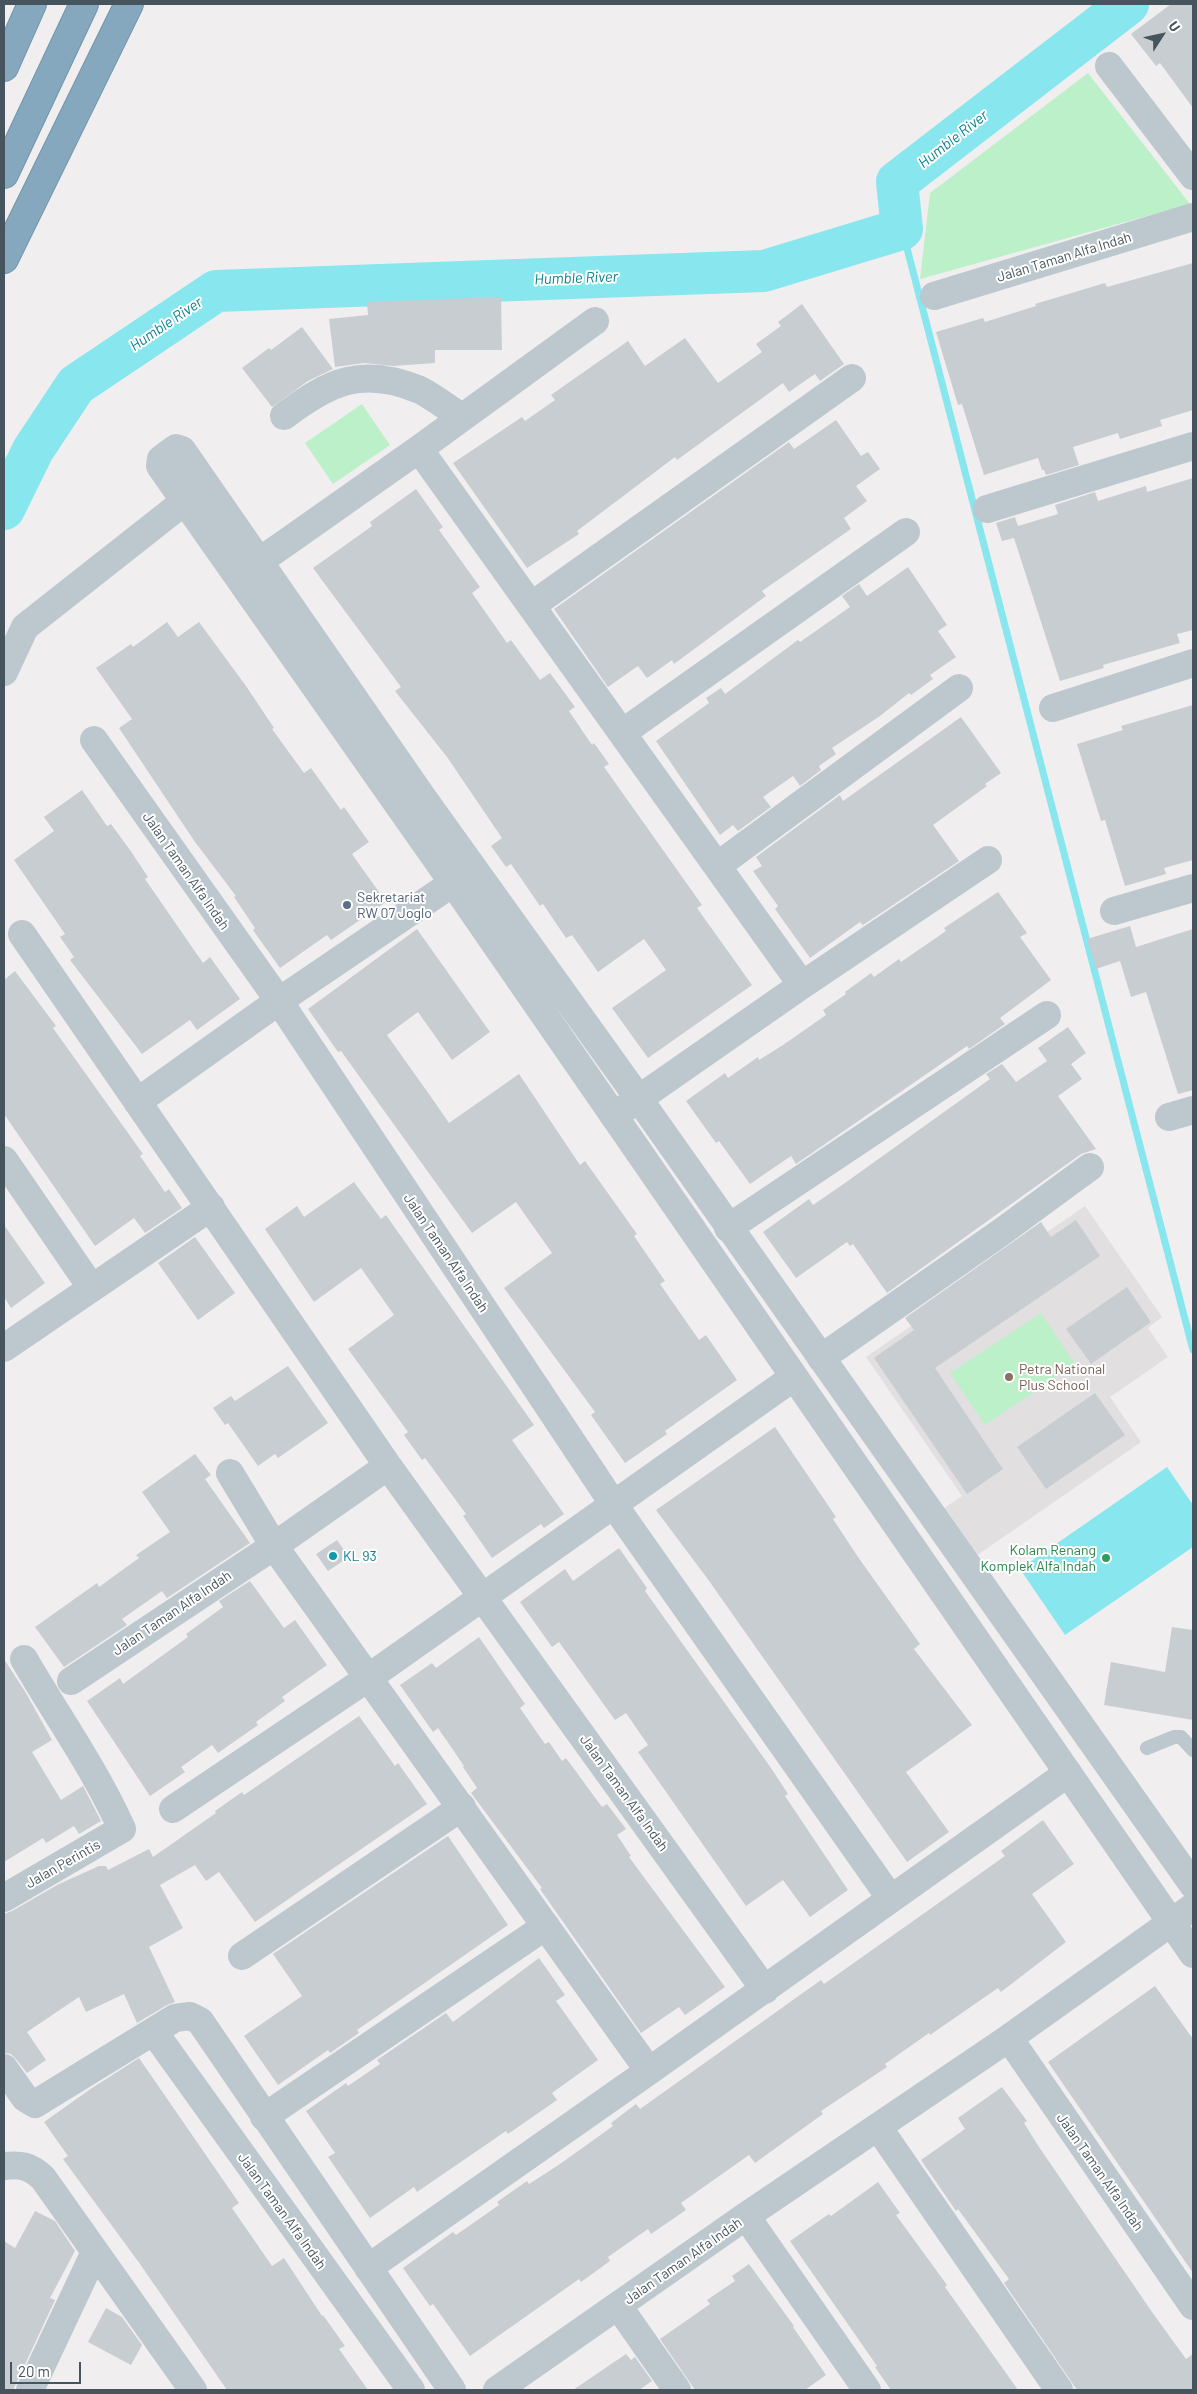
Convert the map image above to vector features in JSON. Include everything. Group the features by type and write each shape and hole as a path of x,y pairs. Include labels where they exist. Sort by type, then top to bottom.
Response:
{"highway":[{"path":"4,67 32,4"},
{"path":"4,174 84,4"},
{"path":"4,259 129,4"}],"street":[{"path":"1109,66 1193,176"},
{"name":"Jalan Taman Alfa Indah","path":"934,296 1193,217"},
{"path":"248,569 419,449 594,321"},
{"path":"284,416 313,394 328,386 367,378 397,383 421,391 462,418"},
{"path":"531,606 852,378"},
{"path":"988,509 1193,446"},
{"path":"1193,1885 728,1228 639,1099 423,798 248,569 185,501 159,463 161,459 178,447 248,569 453,883 1193,1954"},
{"path":"419,449 802,985"},
{"path":"4,672 25,627 185,501"},
{"path":"622,733 906,532"},
{"path":"1052,708 1193,663"},
{"path":"717,866 958,688"},
{"name":"Jalan Taman Alfa Indah","path":"94,740 279,1001 614,1504 891,1899"},
{"path":"614,1116 802,985 988,860"},
{"path":"138,1102 279,1001 453,883"},
{"path":"1114,911 1193,888"},
{"name":"Jalan Taman Alfa Indah","path":"22,934 388,1466 764,1990"},
{"path":"728,1228 1048,1014"},
{"path":"4,1160 91,1288"},
{"path":"820,1358 1000,1233 1090,1167"},
{"path":"4,1348 211,1207"},
{"path":"173,1809 483,1598 794,1377"},
{"name":"Jalan Taman Alfa Indah","path":"71,1681 274,1546 388,1466"},
{"path":"230,1473 274,1546 649,2071"},
{"name":"Jalan Perintis","path":"4,1898 122,1829 84,1756 51,1706 24,1659"},
{"path":"368,2268 764,1990 1068,1773"},
{"path":"242,1956 462,1807"},
{"name":"Jalan Taman Alfa Indah","path":"497,2390 619,2307 746,2216 1009,2038 1193,1907"},
{"path":"264,2117 546,1926"},
{"path":"4,2068 25,2098 35,2104 175,2018 194,2017 200,2021 452,2390"},
{"name":"Jalan Taman Alfa Indah","path":"154,2032 410,2390"},
{"name":"Jalan Taman Alfa Indah","path":"1009,2038 1193,2306"},
{"path":"878,2126 1059,2390"},
{"path":"4,2166 21,2164 38,2173 192,2390"},
{"name":"Jalan Taman Alfa Indah","path":"746,2216 868,2390"},
{"path":"30,2390 95,2252"},
{"name":"Jalan Taman Alfa Indah","path":"619,2307 677,2390"}],"lane":[{"path":"1147,1748 1174,1737 1181,1737 1193,1750"}],"shaded area":[{"name":"Petra National Plus School","path":"1085,1206 1162,1317 1148,1328 1168,1357 1110,1397 1141,1442 976,1556 943,1509 962,1496 866,1357"}],"green space":[{"path":"1088,73 1190,204 920,279 930,193"},
{"path":"362,404 390,445 333,484 305,443"},
{"path":"1041,1313 1075,1364 985,1425 950,1373"}],"water":[{"name":"Kolam Renang Komplek Alfa Indah","path":"1167,1467 1193,1505 1193,1547 1065,1635 1020,1569"}],"building":[{"path":"1171,4 1193,4 1193,108 1160,63 1156,66 1131,34"},
{"path":"1193,263 1193,410 1160,420 1162,426 1120,439 1118,433 1073,447 1079,465 1046,475 1038,458 984,475 962,404 958,405 936,332 983,318 985,322 1036,306 1035,304 1105,283 1107,287"},
{"path":"501,297 502,350 435,350 435,363 393,366 364,363 335,367 329,319 368,315 367,302"},
{"path":"802,304 844,364 820,381 815,374 789,392 783,383 677,460 675,457 577,531 579,534 527,568 453,463 522,417 525,421 555,400 551,395 628,341 645,366 685,338 718,383 762,352 756,344 781,326 778,322"},
{"path":"302,327 333,369 308,381 272,407 242,368"},
{"path":"836,420 861,456 868,452 880,469 856,486 867,501 844,518 851,529 762,591 766,596 674,664 672,660 647,678 638,666 608,687 554,609 789,442 794,449"},
{"path":"1193,478 1193,630 1177,634 1180,643 1103,665 1104,668 1060,681 1014,538 1002,541 996,523 1015,517 1018,526 1058,514 1055,505 1095,492 1098,501 1146,486 1147,492"},
{"path":"416,489 443,527 439,530 480,587 472,593 507,643 511,640 540,680 550,673 575,707 569,711 592,745 594,743 609,764 604,767 702,905 697,908 752,985 648,1058 612,1008 666,970 644,939 598,972 572,935 566,938 543,904 540,906 511,864 506,867 491,846 502,838 447,757 395,691 401,687 313,568 372,526 370,522"},
{"path":"908,567 947,625 938,631 956,657 930,675 933,679 911,695 909,693 880,716 832,748 836,754 819,766 821,770 800,786 793,776 763,797 771,807 738,831 733,825 720,835 656,741 709,703 706,698 721,688 725,694 798,640 800,642 850,607 842,596 859,584 867,596"},
{"path":"167,622 178,637 199,622 246,686 274,728 272,729 304,773 311,768 341,810 344,807 369,842 352,854 386,902 331,940 327,935 280,968 253,930 255,928 234,897 236,896 195,842 119,728 132,719 96,668 131,644 133,647"},
{"path":"1193,705 1193,860 1164,868 1166,874 1125,886 1105,820 1101,821 1077,744 1123,730 1121,726"},
{"path":"961,717 1001,773 985,784 987,786 933,825 959,861 863,925 860,922 810,958 775,909 778,906 753,871 762,866 756,857 840,795 843,801"},
{"path":"82,790 107,826 111,824 130,850 148,877 145,879 203,963 210,957 240,999 197,1030 190,1020 142,1054 70,960 74,957 60,937 65,934 14,860 54,831 44,817"},
{"path":"998,892 1027,933 1020,937 1051,980 1000,1018 1005,1024 969,1049 967,1046 796,1164 791,1156 750,1184 719,1141 716,1143 686,1101 725,1073 728,1078 758,1057 759,1060 783,1045 826,1015 823,1010 871,973 874,977 899,959 901,962 946,931 944,928"},
{"path":"1130,926 1136,947 1193,929 1193,1090 1178,1094 1146,992 1131,997 1120,961 1096,969 1087,939"},
{"path":"417,929 490,1032 452,1060 418,1012 387,1035 449,1123 519,1074 580,1165 585,1161 637,1234 634,1236 665,1281 660,1284 699,1340 706,1335 737,1380 665,1431 667,1434 625,1463 591,1415 595,1412 504,1288 552,1253 516,1202 472,1233 341,1051 338,1052 308,1009"},
{"path":"15,971 56,1026 53,1028 143,1154 140,1156 165,1192 169,1189 182,1208 145,1233 134,1218 95,1246 4,1114 4,980"},
{"path":"1068,1027 1086,1053 1071,1064 1082,1079 1058,1096 1096,1149 1081,1154 887,1293 853,1244 850,1246 847,1242 796,1278 763,1232 809,1199 813,1205 845,1183 990,1079 986,1074 1002,1064 1016,1082 1047,1061 1038,1048"},
{"path":"354,1182 381,1219 386,1215 534,1425 512,1440 564,1514 544,1528 541,1524 492,1558 463,1516 466,1514 425,1458 422,1460 404,1435 408,1432 348,1349 394,1315 361,1268 314,1302 265,1229 297,1206 304,1217"},
{"path":"1076,1220 1100,1256 935,1368 1003,1469 967,1494 874,1358 914,1330 905,1318 1041,1222 1051,1237"},
{"path":"4,1225 45,1283 11,1308 4,1297"},
{"path":"195,1237 235,1293 198,1320 158,1263"},
{"path":"1127,1287 1151,1322 1091,1364 1066,1329"},
{"path":"288,1366 328,1423 278,1458 275,1454 258,1466 228,1423 225,1425 213,1408 231,1396 235,1401"},
{"path":"1095,1393 1125,1435 1046,1489 1017,1447"},
{"path":"775,1427 836,1517 833,1519 858,1557 920,1644 914,1649 972,1725 906,1772 949,1832 907,1862 707,1578 656,1510"},
{"path":"195,1454 211,1475 205,1479 250,1543 167,1598 162,1591 122,1619 127,1625 64,1667 35,1627 97,1583 99,1587 139,1558 136,1555 170,1532 142,1492"},
{"name":"KL 93","path":"337,1540 349,1557 328,1571 316,1554"},
{"path":"619,1548 647,1588 645,1591 771,1768 788,1794 785,1796 848,1890 810,1917 783,1880 746,1906 638,1752 648,1745 626,1713 615,1720 559,1642 552,1647 520,1602 565,1569 573,1581"},
{"path":"250,1581 284,1628 295,1620 327,1665 282,1697 285,1701 256,1722 258,1725 218,1753 212,1745 181,1767 185,1772 150,1796 87,1701 120,1678 123,1684 188,1637 186,1634 223,1607 219,1601"},
{"path":"1172,1627 1193,1630 1193,1720 1104,1705 1111,1662 1165,1672"},
{"path":"479,1637 525,1704 520,1708 545,1744 549,1742 562,1761 566,1758 602,1807 607,1804 626,1829 617,1835 631,1856 629,1857 725,1987 685,2015 679,2007 641,2033 540,1889 542,1888 471,1793 477,1788 438,1728 433,1732 400,1685 432,1663 436,1668"},
{"path":"4,1659 26,1693 52,1740 32,1752 61,1800 83,1786 101,1821 79,1834 74,1826 46,1843 43,1838 4,1862"},
{"path":"359,1716 395,1766 398,1763 427,1804 255,1922 219,1872 206,1881 195,1865 160,1885 183,1928 149,1947 175,2002 137,2023 124,1994 86,2012 79,1997 27,2032 46,2060 27,2073 11,2054 4,2053 4,1914 59,1884 99,1866 106,1866 108,1870 149,1849 153,1857 216,1813 215,1811 242,1792 244,1795"},
{"path":"1043,1820 1074,1864 1032,1894 1066,1942 1001,1992 998,1988 885,2064 887,2067 821,2111 823,2114 755,2163 749,2155 681,2203 686,2210 651,2234 648,2229 608,2257 610,2261 581,2282 579,2279 470,2356 433,2304 430,2306 403,2268 453,2232 456,2235 499,2205 497,2202 527,2181 529,2184 560,2164 613,2126 611,2123 636,2104 640,2109 821,1980 824,1984 1005,1856 1001,1851"},
{"path":"448,1836 508,1925 357,2030 359,2033 330,2053 328,2050 278,2085 244,2036 302,1996 273,1954"},
{"path":"539,1958 565,1995 556,2001 598,2060 552,2093 557,2100 508,2134 506,2131 417,2192 414,2187 370,2218 328,2157 335,2153 306,2111 346,2083 348,2086 380,2064 377,2060 446,2013 453,2022"},
{"path":"1155,1986 1193,2039 1193,2273 1048,2062"},
{"path":"139,2058 239,2203 232,2208 272,2266 284,2258 322,2316 345,2346 339,2349 368,2390 227,2390 140,2264 63,2159 68,2156 44,2122"},
{"path":"1002,2087 1027,2121 1024,2123 1037,2144 1152,2312 1186,2359 1193,2354 1193,2390 1077,2390 1004,2283 1009,2279 958,2209 956,2211 921,2160 965,2129 958,2118"},
{"path":"878,2182 900,2213 896,2215 947,2285 945,2287 1018,2390 891,2390 875,2367 877,2366 790,2241 829,2214 831,2216"},
{"path":"35,2211 55,2221 75,2251 50,2298 55,2300 13,2390 4,2390 4,2241 15,2248"},
{"path":"749,2264 794,2326 826,2375 805,2390 695,2390 660,2339 710,2304 707,2300 735,2281 732,2276"},
{"path":"106,2308 122,2317 142,2345 131,2365 88,2342"},
{"path":"626,2354 631,2360 635,2357 652,2381 639,2390 573,2390"}],"waterway":[{"name":"Humble River","path":"4,509 33,450 76,385 216,291 764,271 902,229 897,182 1128,4"},
{"path":"902,229 1193,1350"}],"place":[{"name":"Sekretariat RW 07 Joglo","path":"347,905"},
{"name":"Petra National Plus School","path":"1009,1377"},
{"name":"KL 93","path":"333,1556"},
{"name":"Kolam Renang Komplek Alfa Indah","path":"1106,1558"}]}
